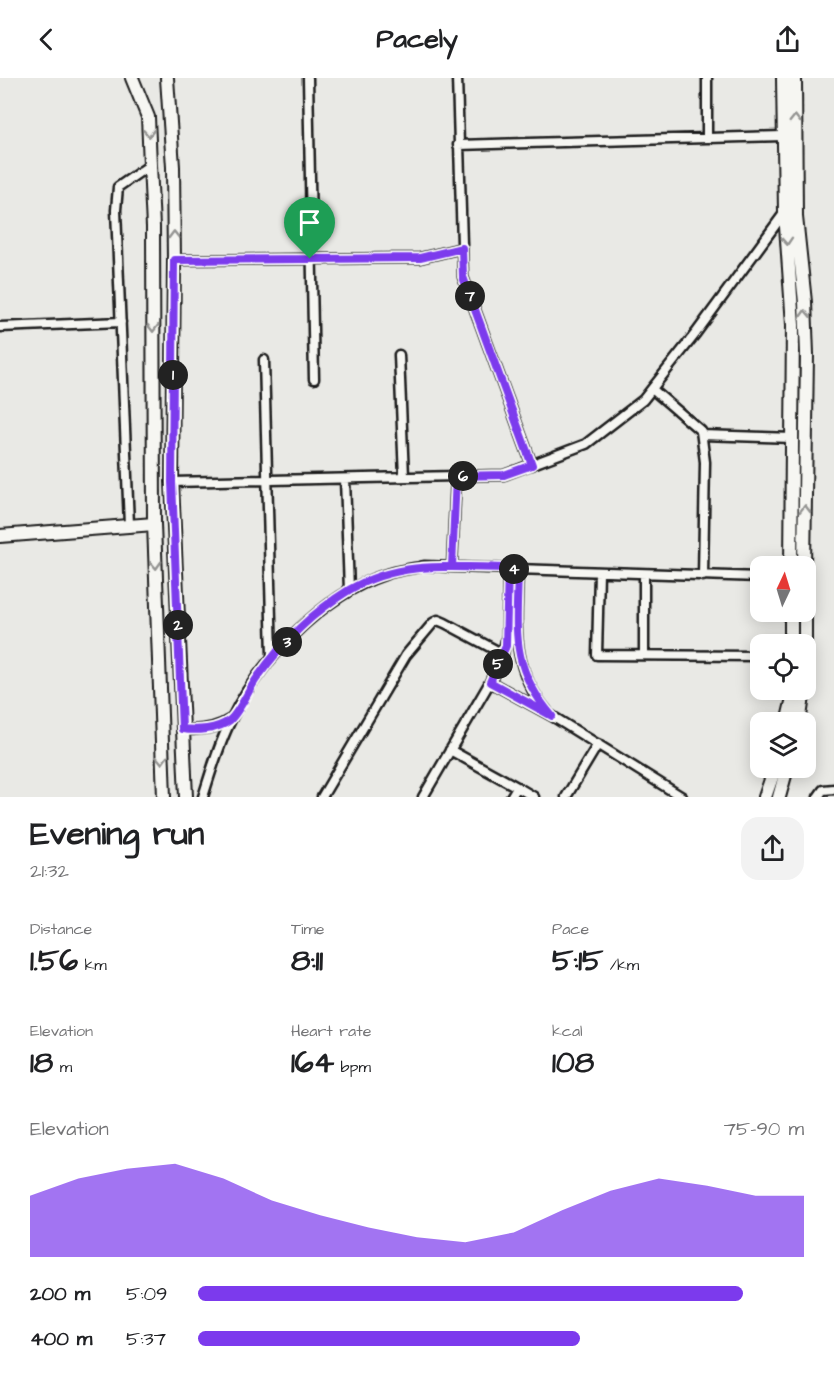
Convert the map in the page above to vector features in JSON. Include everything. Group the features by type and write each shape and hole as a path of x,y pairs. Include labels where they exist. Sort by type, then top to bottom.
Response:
{"main road":[{"path":"132,78 148,117 153,227 154,524 164,797"},
{"path":"167,78 173,167 172,482 186,797"},
{"path":"783,78 784,212 793,325 791,556"},
{"path":"795,78 796,217 805,302 807,354 804,556"},
{"path":"0,536 154,524"},
{"path":"765,797 772,778"},
{"path":"779,797 784,778"}],"street":[{"path":"308,78 314,380"},
{"path":"457,78 463,277 532,465"},
{"path":"707,78 707,138"},
{"path":"458,145 783,136"},
{"path":"129,525 116,210 118,187 150,165"},
{"path":"172,482 504,475 586,444 643,400 696,333 784,212"},
{"path":"174,260 420,258 462,248"},
{"path":"0,327 121,322"},
{"path":"399,355 404,477"},
{"path":"264,360 272,657"},
{"path":"652,389 701,431 705,462 703,576"},
{"path":"702,435 793,438"},
{"path":"452,567 456,476"},
{"path":"345,479 349,590"},
{"path":"203,797 231,718 272,657 299,630 349,590 384,574 424,566 750,577"},
{"path":"423,797 490,682 503,654 507,635 508,568"},
{"path":"518,569 517,650 525,678 532,691 552,716"},
{"path":"599,572 597,655 750,656"},
{"path":"644,573 644,655"},
{"path":"322,797 406,655 433,623 438,620 444,622 503,654"},
{"path":"490,682 552,716 682,797"},
{"path":"182,729 212,728 231,718"},
{"path":"566,797 598,744"},
{"path":"450,750 534,797"},
{"path":"511,797 517,787"},
{"path":"818,797 824,790 834,789"}],"route":[{"path":"310,259 174,260 172,482 182,729 212,728 231,718 272,657 299,630 349,590 384,574 424,566 508,568 518,569 516,635 520,664 532,691 552,716 490,682 506,646 508,568 452,567 456,476 504,475 532,465 463,277 462,248 420,258 310,259"}]}
